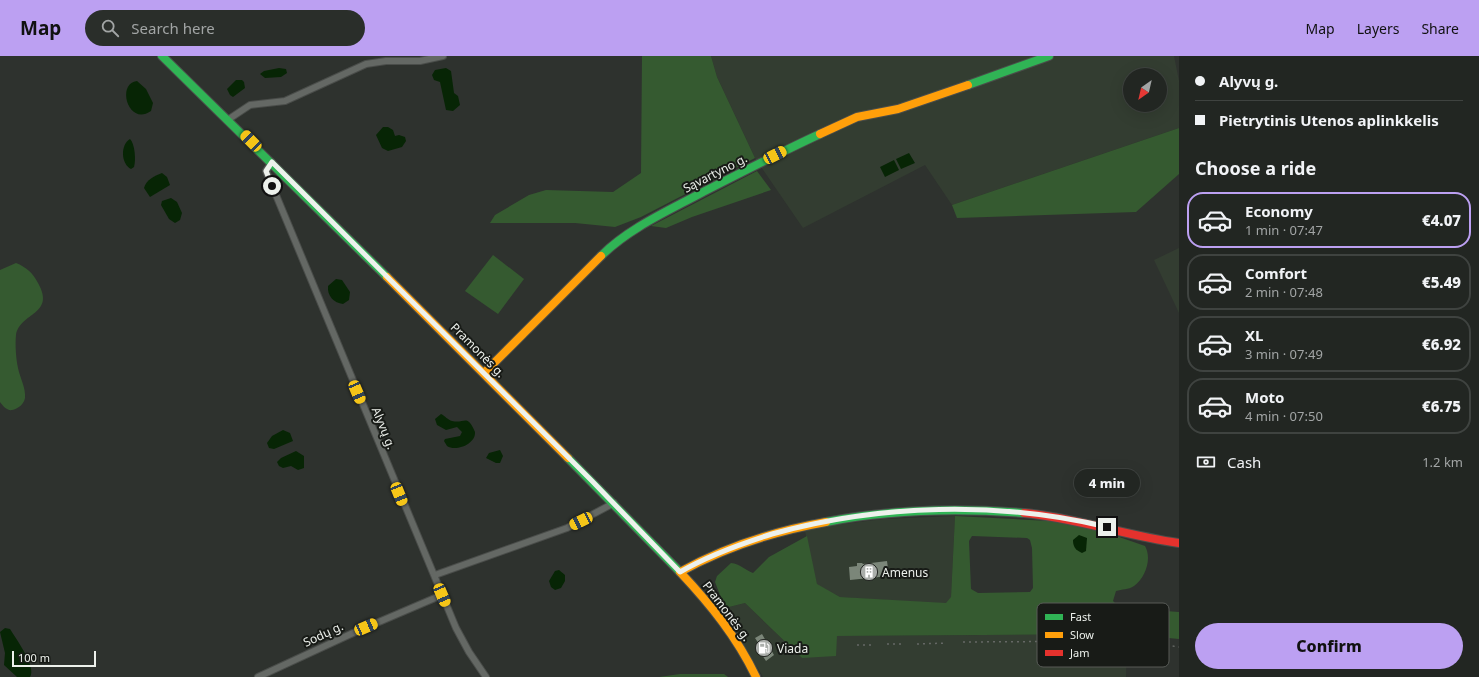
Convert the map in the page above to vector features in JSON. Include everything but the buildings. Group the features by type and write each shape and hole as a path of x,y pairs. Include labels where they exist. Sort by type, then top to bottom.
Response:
{"main road":[{"name":"Pramonės g.","path":"162,56 229,119 614,503 680,572 726,626 747,657 756,677"},
{"name":"Sąvartyno g.","path":"484,373 615,242 654,218 789,148 857,116 898,109 1048,56"},
{"path":"680,572 717,554 792,529 837,519 902,511 972,510 1036,515 1092,524 1179,543"}],"street":[{"path":"229,119 250,105 285,101 366,64 380,62 420,61 443,56"},
{"name":"Alyvų g.","path":"272,162 266,171 405,508 435,575 442,595 469,652 486,677"},
{"path":"435,575 567,528 614,503"},
{"name":"Sodų g.","path":"258,677 353,633 442,595"}],"shaded area":[{"path":"642,56 711,56 717,77 755,158 641,217 615,227 575,223 490,223 495,215 529,195 546,190 613,192 641,173"},
{"path":"711,56 1174,56 1179,81 1179,128 952,205 925,165 803,228 755,158 717,77"},
{"path":"279,68 286,69 287,73 281,77 265,78 260,74 264,71"},
{"path":"446,68 451,71 454,93 458,96 460,105 453,111 446,110 440,82 434,80 432,75 435,70"},
{"path":"236,80 242,80 245,88 233,97 227,89"},
{"path":"137,81 146,89 153,103 151,111 143,114 136,113 131,109 126,96 127,89 131,84"},
{"path":"383,127 388,127 393,130 395,136 399,135 405,137 406,141 402,147 388,151 382,148 376,135"},
{"path":"1179,128 1179,174 1136,212 957,218 952,205"},
{"path":"130,139 133,144 135,156 135,164 131,169 125,163 123,154 123,150"},
{"path":"909,153 915,163 901,169 896,159"},
{"path":"894,160 899,170 885,177 880,167"},
{"path":"757,171 771,190 692,217 666,228 651,226"},
{"path":"162,173 167,177 170,185 150,197 144,188 145,185 156,175"},
{"path":"171,198 177,202 182,213 180,220 175,223 169,219 161,205 162,201"},
{"path":"1179,248 1179,313 1154,260"},
{"path":"493,255 524,279 498,314 465,291"},
{"path":"16,263 26,268 34,276 42,293 43,301 40,307 19,327 16,335 17,360 25,390 25,398 16,409 8,410 0,402 0,270"},
{"path":"336,279 342,280 350,292 349,300 343,304 334,301 328,290 328,286"},
{"path":"441,414 452,421 468,421 475,432 472,440 465,446 451,448 447,446 444,441 445,439 460,436 462,432 457,427 446,430 437,425 435,419"},
{"path":"283,430 290,433 293,441 274,449 269,448 267,443 272,436"},
{"path":"500,450 503,456 500,463 496,463 486,458 489,453"},
{"path":"296,451 304,456 304,468 298,470 291,466 283,468 279,466 277,462 281,458"},
{"path":"955,516 951,598 946,604 840,597 817,585 805,531 825,526 884,519"},
{"path":"955,516 1049,521 1099,530 1145,546 1147,551 1148,562 1142,578 1132,587 1116,591 1113,601 1115,603 1037,603 1037,635 837,636 836,656 802,658 745,603 725,608 715,582 717,576 731,563 753,573 769,557 807,536 817,584 840,597 946,603 951,597","holes":["972,536 1027,538 1030,540 1032,548 1033,588 1030,592 978,593 971,589 969,541"]},
{"path":"1079,535 1087,538 1086,551 1082,553 1075,548 1073,544 1073,540"},
{"path":"559,570 565,575 565,581 561,588 555,590 551,587 549,581 555,571"},
{"path":"745,603 802,658 836,636 1037,635 1037,667 1126,667 1126,677 763,677 734,628 725,608"},
{"path":"1169,611 1179,612 1179,639 1169,638"},
{"path":"5,628 10,629 25,653 31,667 30,677 17,677 4,665 5,653 0,632"},
{"path":"680,674 724,674 728,677 659,677"}],"railway":[{"path":"963,642 1037,642"},
{"path":"917,644 947,643"},
{"path":"887,644 901,644"},
{"path":"857,645 872,645"},
{"path":"1169,646 1179,647"}],"traffic: fast":[{"path":"162,56 387,277"},
{"path":"968,85 1049,56"},
{"path":"601,256 636,228 703,192 820,134"},
{"path":"568,458 680,572"},
{"path":"826,522 876,514 900,512 974,510 1024,513"}],"traffic: slow":[{"path":"820,134 857,117 898,109 968,85"},
{"path":"484,373 601,256"},
{"path":"387,277 568,458"},
{"path":"756,677 749,662 732,635 702,596 680,572 715,555 751,541 788,530 826,522"}],"traffic: jam":[{"path":"1024,513 1044,515 1179,543"}],"place":[{"name":"Amenus","path":"869,572"},
{"name":"Viada","path":"764,648"}],"route":[{"path":"272,186 266,171 272,162 651,540 680,572 703,559 760,538 812,524 864,515 902,511 972,510 1036,515 1067,519 1107,527"}]}
